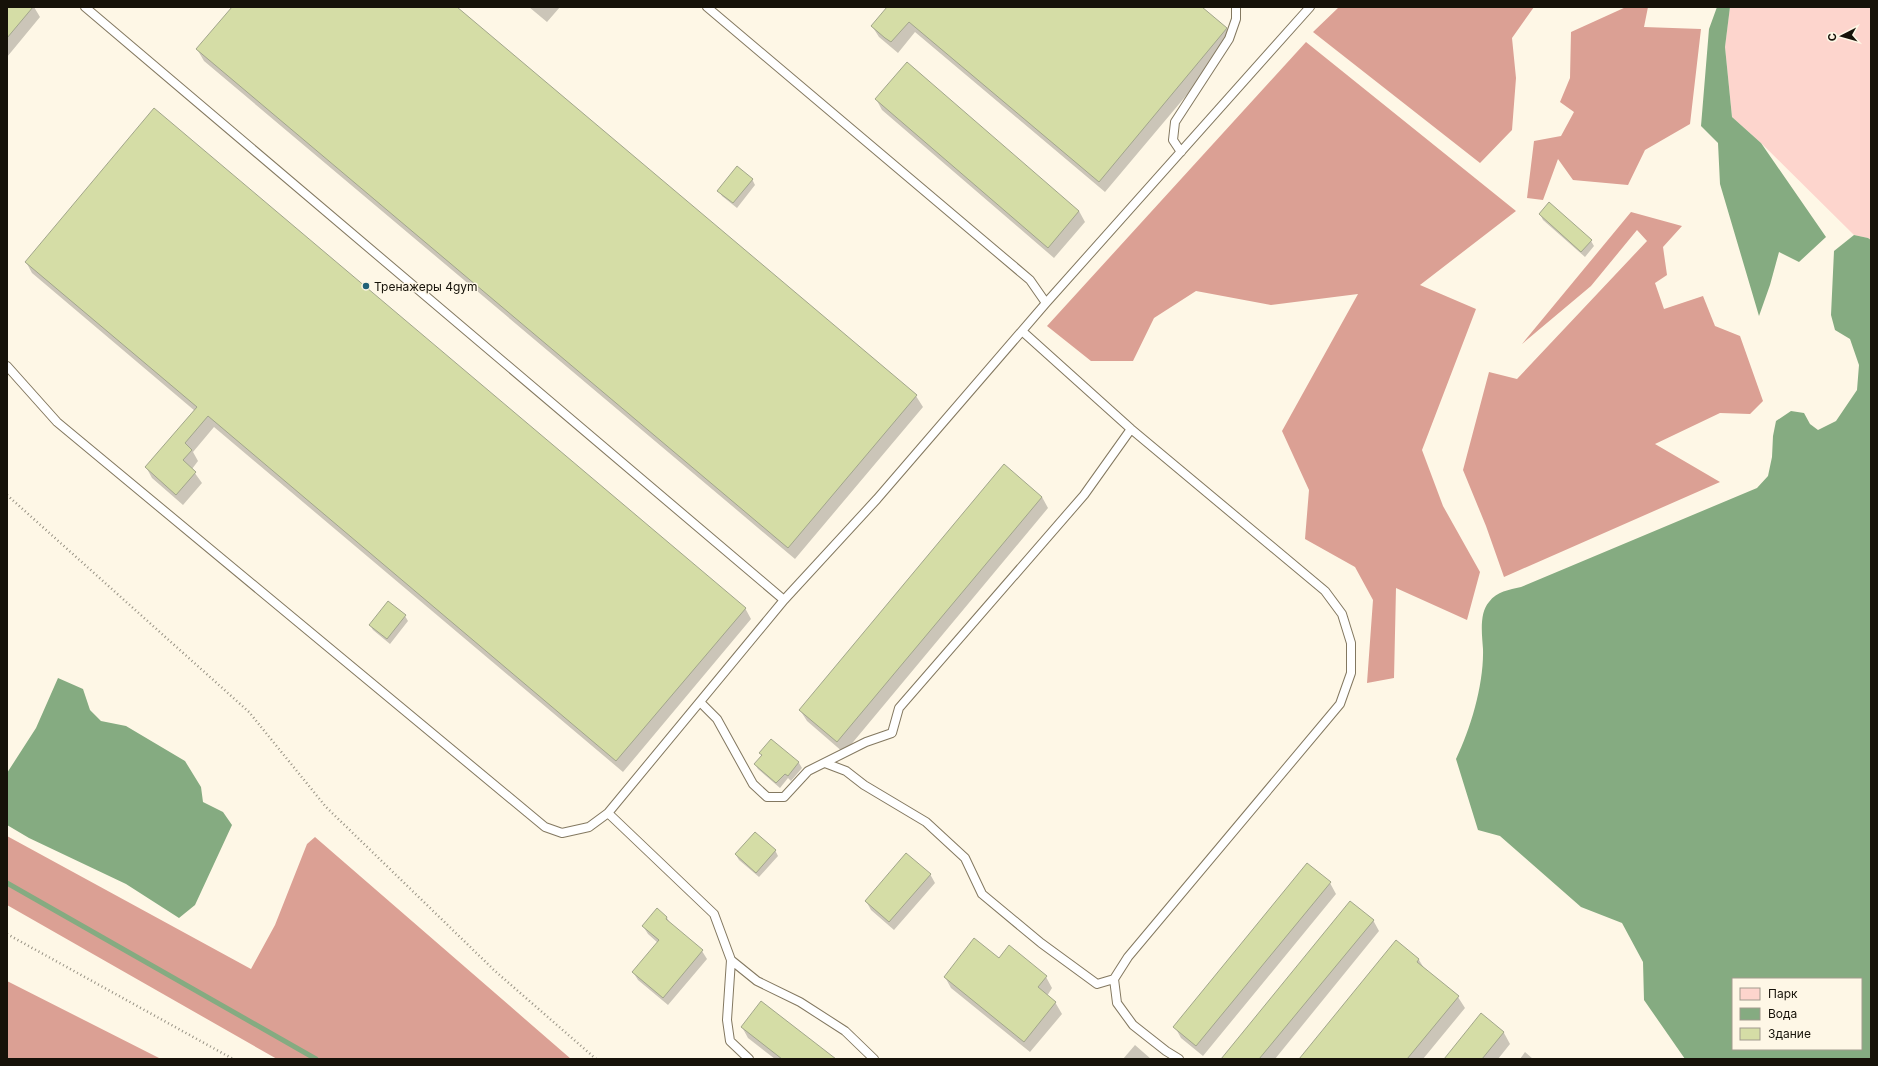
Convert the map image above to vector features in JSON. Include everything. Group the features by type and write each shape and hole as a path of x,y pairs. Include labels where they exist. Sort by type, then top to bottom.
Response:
{"lane":[{"path":"85,7 784,600"},
{"path":"707,7 1030,280 1046,303"},
{"path":"1181,152 1173,140 1175,122 1229,40 1236,18 1236,7"},
{"path":"7,366 57,422 545,827 562,833 589,827 608,813 784,600 877,499 1046,303 1310,7"},
{"path":"1022,331 1130,429 1325,591 1342,614 1351,643 1351,673 1340,704 1128,957 1114,979 1117,1003 1133,1025 1166,1052 1179,1059"},
{"path":"700,702 718,718 753,784 767,797 784,797 808,771 866,742 892,733 899,708 1084,495 1130,429"},
{"path":"825,763 846,771 864,785 926,822 965,858 982,894 1041,943 1097,984 1114,979"},
{"path":"608,813 714,914 731,960 727,1020 730,1041 749,1059"},
{"path":"731,960 757,981 800,1002 845,1031 874,1059"}],"path":[{"path":"7,495 250,712 326,807 495,971 596,1059"},
{"path":"7,934 234,1059"}],"green space":[{"path":"1730,7 1871,7 1871,240 1854,235 1761,143 1732,117 1725,47"}],"shaded area":[{"path":"1339,7 1534,7 1512,38 1516,78 1512,130 1480,163 1313,32"},
{"path":"1626,7 1648,7 1644,27 1701,29 1690,124 1645,150 1628,185 1573,180 1558,159 1543,200 1527,198 1534,141 1561,136 1574,112 1560,102 1570,78 1571,32"},
{"path":"1306,42 1516,211 1420,285 1476,309 1422,450 1443,506 1480,572 1467,620 1396,588 1394,678 1367,683 1373,600 1355,567 1305,539 1309,490 1282,431 1358,294 1271,305 1196,291 1154,318 1133,361 1091,361 1047,326"},
{"path":"1631,212 1682,226 1663,247 1667,275 1655,283 1664,309 1703,296 1715,326 1740,336 1763,401 1750,414 1720,413 1655,444 1720,482 1504,577 1486,526 1463,470 1489,372 1517,379 1647,241 1637,230 1591,286 1522,344"},
{"path":"7,836 251,969 275,925 307,844 315,837 571,1059 277,1059 7,905"},
{"path":"7,981 161,1059 7,1059"}],"water":[{"path":"1717,7 1730,7 1725,47 1732,117 1761,143 1826,237 1799,262 1779,252 1770,285 1759,316 1720,184 1718,143 1701,126 1709,29"},
{"path":"1854,235 1868,238 1871,240 1871,1059 1685,1059 1644,1000 1643,962 1622,923 1581,907 1500,836 1478,830 1456,759 1467,734 1479,691 1483,663 1482,618 1486,607 1496,595 1521,587 1757,488 1768,476 1772,457 1773,436 1776,421 1791,411 1804,413 1810,424 1818,430 1836,421 1857,390 1859,365 1850,339 1835,330 1831,315 1834,251"},
{"path":"58,678 83,689 90,710 101,721 126,726 185,761 201,787 203,802 223,812 232,825 195,905 179,918 126,884 29,838 7,825 7,773 36,728"}],"building":[{"path":"7,7 33,7 7,38"},
{"path":"232,7 457,7 917,395 788,548 196,49"},
{"path":"887,7 1202,7 1227,28 1099,182 909,22 891,42 885,38 871,26"},
{"path":"907,62 1079,211 1048,248 875,99"},
{"path":"154,108 746,608 616,761 208,416 185,443 192,450 183,460 196,472 176,495 145,467 197,407 25,262"},
{"path":"737,166 753,179 733,203 717,191"},
{"path":"1549,202 1592,240 1581,252 1539,214"},
{"path":"1004,464 1042,497 837,742 799,710"},
{"path":"388,601 406,615 387,639 369,625"},
{"path":"771,739 799,762 788,776 785,774 776,783 754,764 762,755 759,753"},
{"path":"755,832 776,850 756,873 735,854"},
{"path":"906,853 931,874 889,922 865,901"},
{"path":"1307,863 1331,882 1196,1046 1173,1027"},
{"path":"1350,901 1374,920 1259,1059 1221,1059"},
{"path":"657,908 667,917 666,919 703,950 663,998 632,972 659,940 642,926"},
{"path":"974,938 999,958 1009,945 1047,976 1038,987 1056,1002 1024,1042 944,977"},
{"path":"1396,940 1419,959 1417,962 1459,996 1407,1059 1299,1059"},
{"path":"761,1001 836,1059 782,1059 741,1027"},
{"path":"1481,1013 1504,1032 1482,1059 1444,1059"}],"waterway":[{"path":"7,883 316,1059"}],"place":[{"name":"Тренажеры 4gym","path":"366,286"}]}
